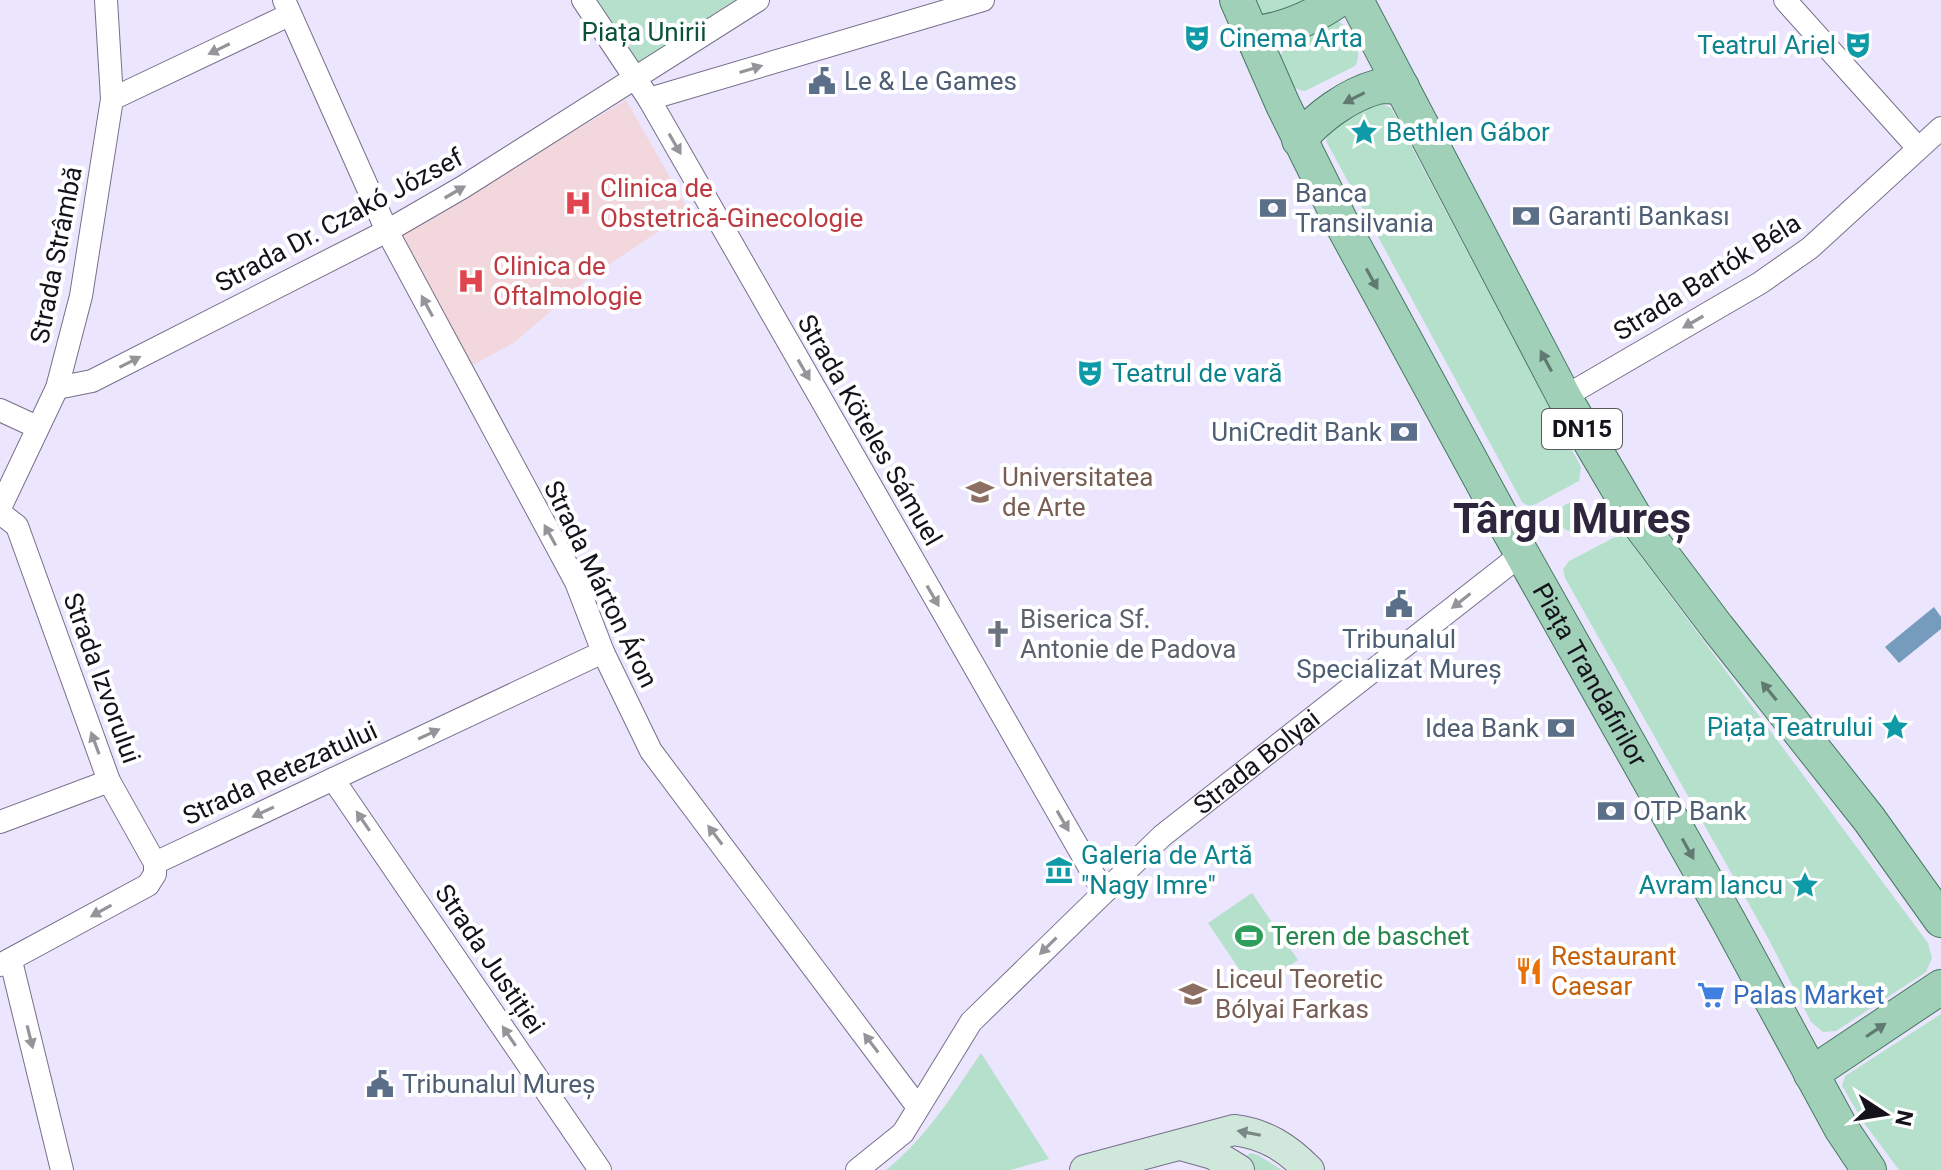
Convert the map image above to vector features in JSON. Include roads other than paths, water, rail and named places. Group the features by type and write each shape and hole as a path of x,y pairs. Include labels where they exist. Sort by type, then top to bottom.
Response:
{"main road":[{"name":"Piața Trandafirilor","path":"1237,0 1299,140 1342,224 1811,1074 1869,1170"},
{"path":"1251,34 1277,31 1317,14 1338,0"},
{"name":"DN15","path":"1356,0 1564,397 1637,521 1717,627 1794,721 1941,920"},
{"path":"1299,140 1322,118 1360,94 1380,86 1402,87"},
{"path":"1811,1074 1941,987"}],"street":[{"name":"Strada Strâmbă","path":"0,511 57,388 81,296 112,99 106,0"},
{"name":"Strada Köteles Sámuel","path":"583,0 649,99 1103,891"},
{"path":"635,77 758,0"},
{"path":"649,99 983,0"},
{"path":"1785,0 1918,148"},
{"path":"112,99 287,8"},
{"name":"Strada Márton Áron","path":"287,8 387,231 576,582 603,652 651,751 917,1106"},
{"name":"Strada Dr. Czakó József","path":"57,388 92,381 387,231 463,187 635,77"},
{"name":"Strada Bartók Béla","path":"1564,397 1760,283 1810,248 1941,128"},
{"path":"0,410 37,427"},
{"name":"Strada Izvorului","path":"0,511 17,526 109,781 155,863"},
{"name":"Strada Bolyai","path":"857,1170 903,1133 971,1022 1162,836 1523,553"},
{"name":"Strada Retezatului","path":"5,963 148,885 155,874 155,863 603,652"},
{"name":"Strada Justiției","path":"333,779 600,1170"},
{"path":"0,822 109,781"},
{"path":"5,963 62,1170"},
{"path":"1085,1170 1234,1130 1256,1133 1274,1141 1309,1170"},
{"path":"1179,1145 1213,1154 1239,1170"}],"water":[{"path":"1934,607 1941,617 1941,629 1899,663 1885,647"}],"place":[{"name":"Cinema Arta","path":"1197,38"},
{"name":"Teatrul Ariel","path":"1858,45"},
{"name":"Le & Le Games","path":"822,81"},
{"name":"Bethlen Gábor","path":"1364,132"},
{"name":"Clinica de Obstetrică-Ginecologie","path":"578,203"},
{"name":"Banca Transilvania","path":"1273,208"},
{"name":"Garanti Bankası","path":"1526,216"},
{"name":"Clinica de Oftalmologie","path":"471,281"},
{"name":"Teatrul de vară","path":"1090,373"},
{"name":"UniCredit Bank","path":"1404,432"},
{"name":"Universitatea de Arte","path":"980,492"},
{"name":"Tribunalul Specializat Mureș","path":"1399,604"},
{"name":"Biserica Sf. Antonie de Padova","path":"998,634"},
{"name":"Piața Teatrului","path":"1895,727"},
{"name":"Idea Bank","path":"1561,728"},
{"name":"OTP Bank","path":"1611,811"},
{"name":"Galeria de Artă \"Nagy Imre\"","path":"1059,870"},
{"name":"Avram Iancu","path":"1805,885"},
{"name":"Teren de baschet","path":"1249,936"},
{"name":"Restaurant Caesar","path":"1529,971"},
{"name":"Liceul Teoretic Bólyai Farkas","path":"1193,994"},
{"name":"Palas Market","path":"1711,995"},
{"name":"Tribunalul Mureș","path":"380,1084"}],"district":[{"name":"Târgu Mureș","path":"1572,518"}],"park label":[{"name":"Piața Unirii","path":"644,32"}]}
